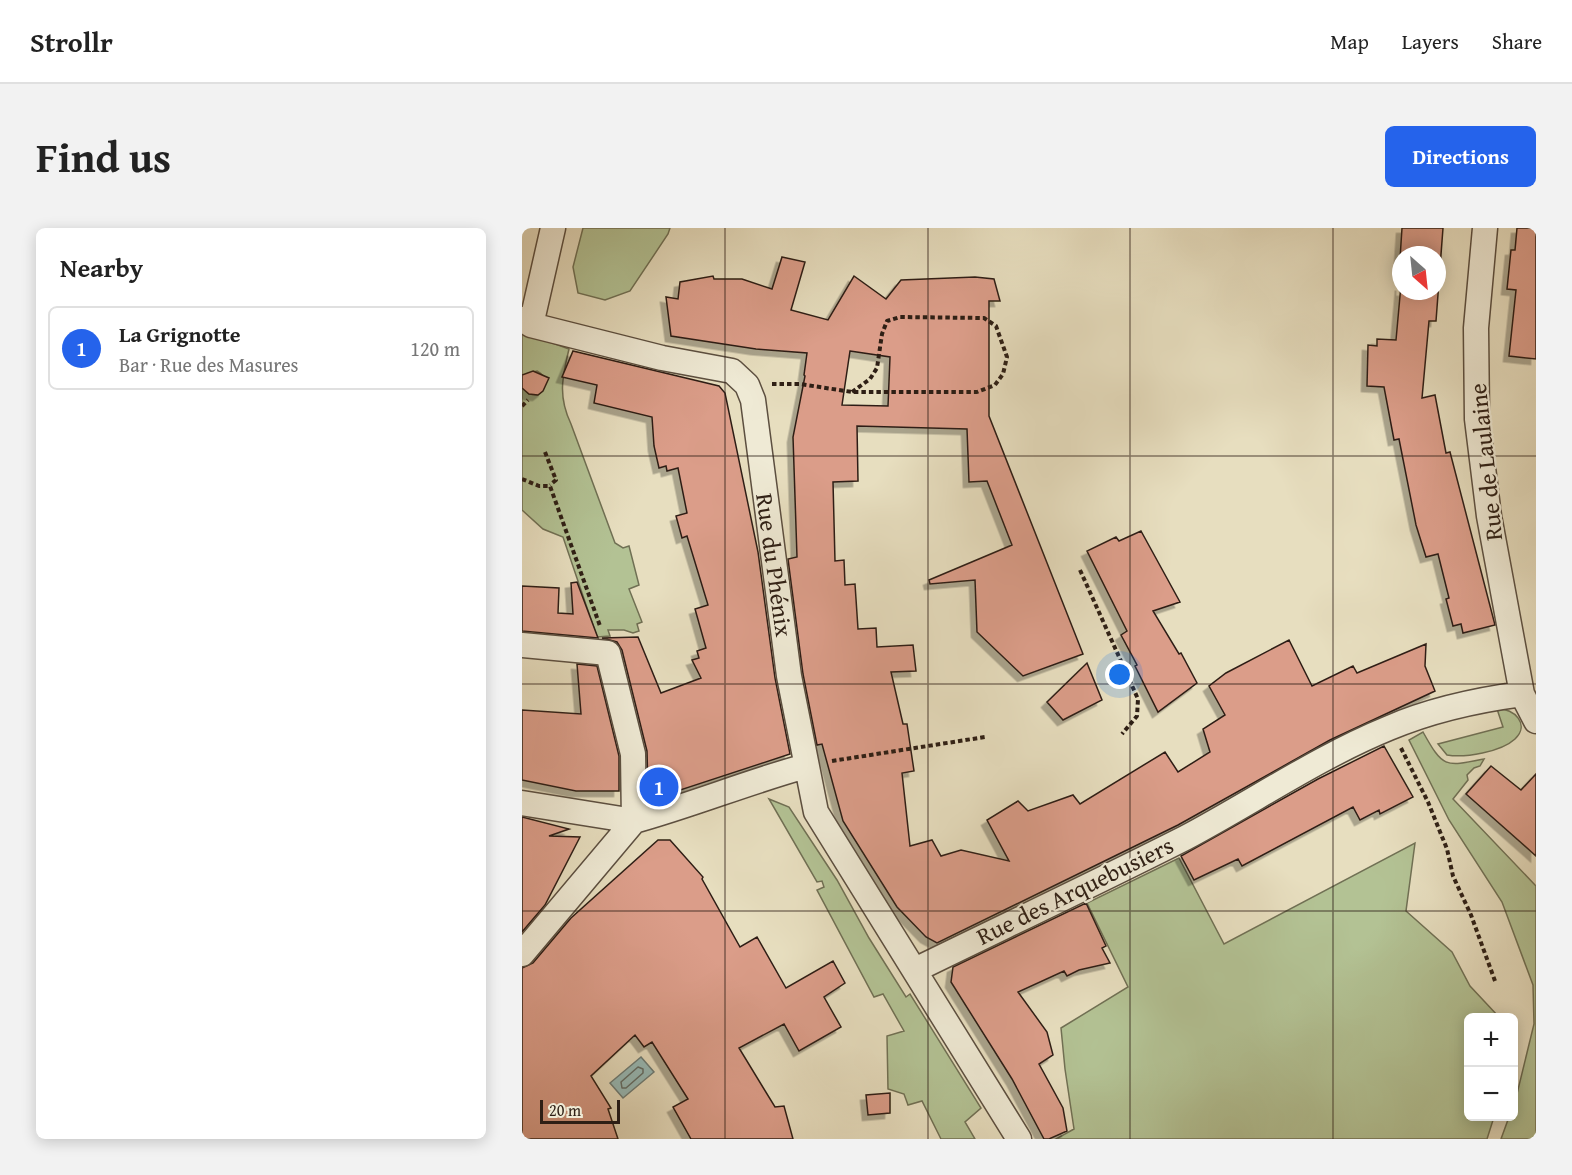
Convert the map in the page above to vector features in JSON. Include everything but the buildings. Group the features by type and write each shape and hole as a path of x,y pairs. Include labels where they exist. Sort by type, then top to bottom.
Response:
{"street":[{"path":"552,228 527,322 740,378"},
{"name":"Rue de Laulaine","path":"1485,228 1476,328 1478,419 1489,516 1522,694"},
{"name":"Rue du Phénix","path":"740,378 753,400 789,676 806,766"},
{"path":"522,645 608,653 633,754 634,822 522,954"},
{"path":"1522,694 1536,721"},
{"name":"Rue des Arquebusiers","path":"915,970 1185,837 1357,742 1391,727 1445,709 1522,694"},
{"path":"522,803 634,822 759,779 806,766 816,812 1019,1139"}],"path":[{"path":"740,378 852,392 977,392 995,386 1003,374 1007,357 996,326 984,318 900,317 887,321 882,334 878,368 870,379 852,392"},
{"path":"522,406 528,400"},
{"path":"522,479 539,486 550,486 556,480 544,452"},
{"path":"550,486 608,653"},
{"path":"1080,570 1138,699 1137,716 1122,734"},
{"path":"1391,727 1428,802 1447,849 1453,876 1471,915 1495,981"},
{"path":"806,766 985,737"}],"green space":[{"path":"583,228 670,228 630,291 605,300 578,293 573,267"},
{"path":"522,332 569,349 562,387 564,405 615,543 623,548 629,546 639,585 629,589 642,622 637,624 639,631 633,633 624,630 608,630 610,636 597,637 563,537 543,529 522,510 522,387 529,394 537,395 543,390 545,383 543,376 537,371 526,374 522,379"},
{"path":"1497,709 1510,711 1521,723 1519,734 1509,744 1473,755 1455,756 1447,755 1438,744 1503,727"},
{"path":"1423,732 1435,753 1446,762 1461,763 1484,759 1480,766 1467,775 1468,780 1453,799 1536,886 1536,1139 1501,1139 1508,1121 1518,1121 1518,1090 1534,1024 1533,985 1502,902 1449,820 1409,740"},
{"path":"769,799 789,807 837,880 869,938 906,997 910,994 981,1108 965,1122 975,1139 941,1139 922,1101 908,1105 904,1094 888,1089 887,1036 904,1031 883,994 874,997 817,890 824,887 822,881 817,882"},
{"path":"1415,843 1406,911 1452,952 1470,986 1495,1013 1464,1013 1464,1121 1493,1121 1487,1139 1056,1139 1074,1129 1061,1028 1128,987 1087,903 1179,858 1224,944"}],"water":[{"path":"641,1057 654,1072 623,1098 610,1083"}],"place":[{"name":"La Grignotte","path":"659,787"}]}
